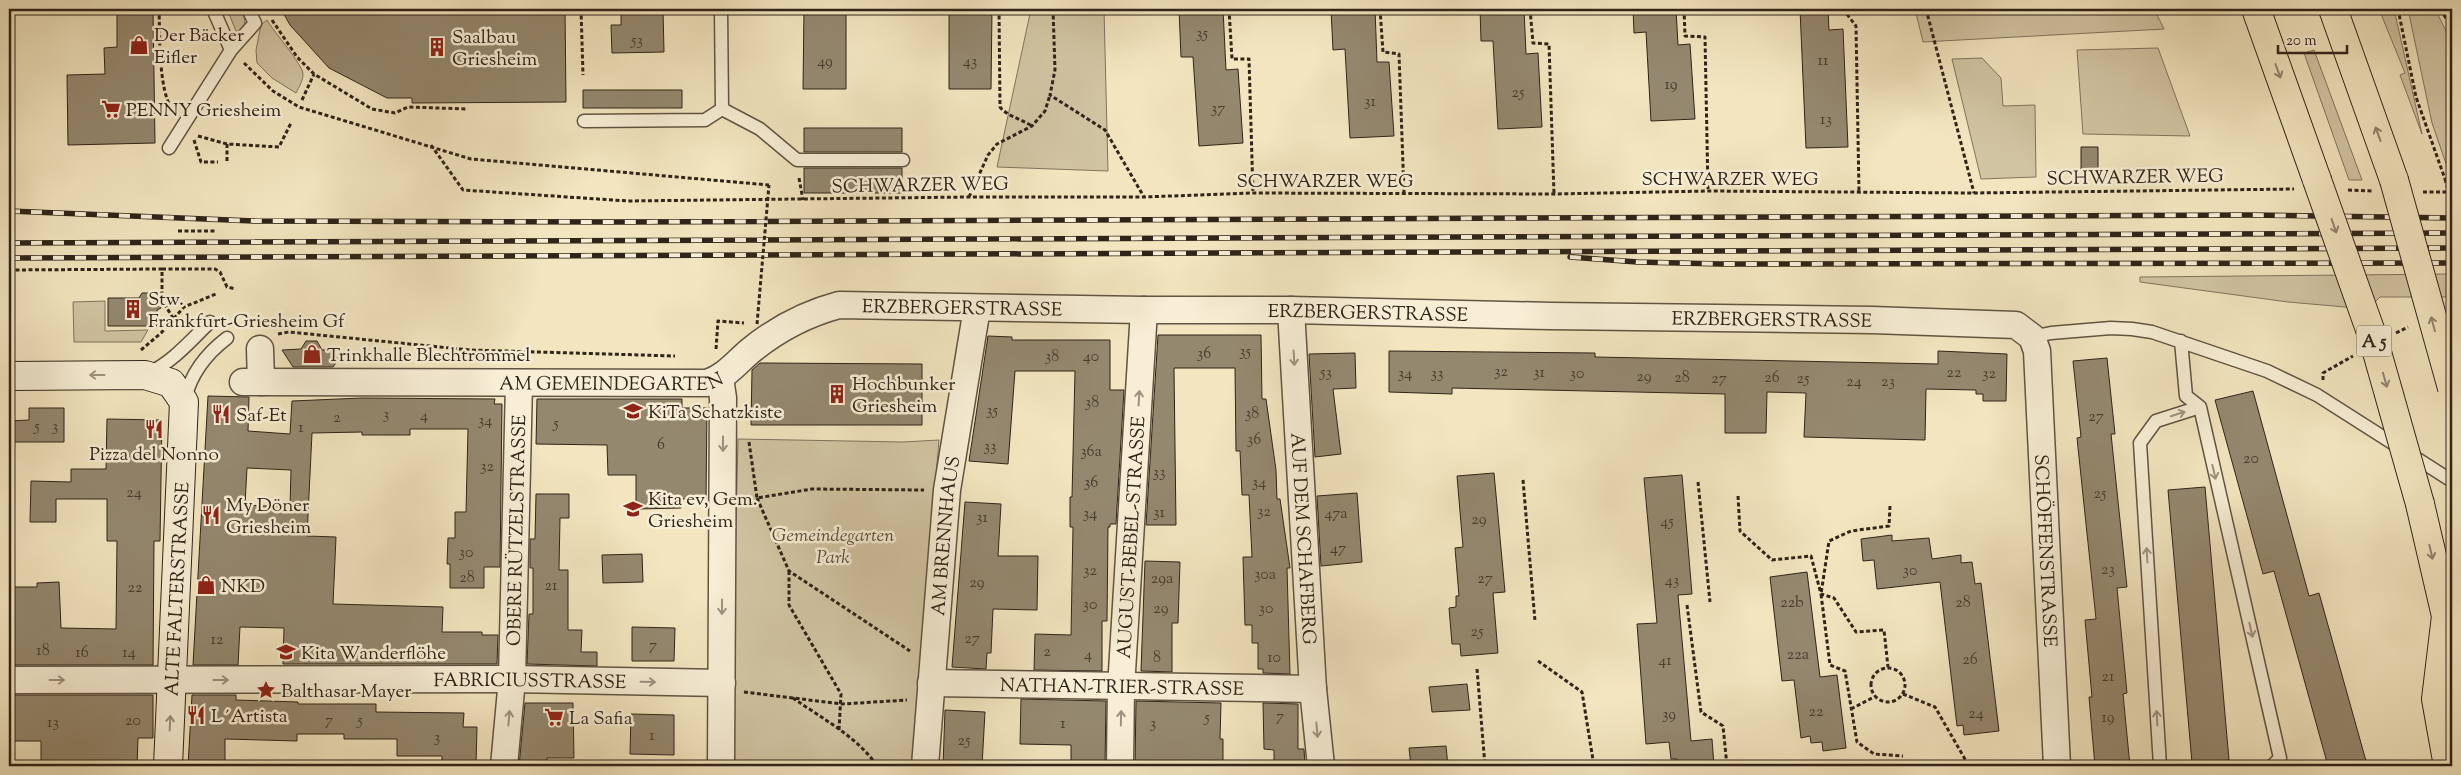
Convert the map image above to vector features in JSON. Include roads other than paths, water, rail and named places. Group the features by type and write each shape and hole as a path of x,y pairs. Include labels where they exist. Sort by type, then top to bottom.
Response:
{"highway":[{"name":"A 5","path":"2256,9 2373,338 2420,504 2449,625"},
{"path":"2333,9 2394,180 2452,388"},
{"path":"2448,766 2436,699 2449,625"}],"street":[{"name":"ERZBERGERSTRASSE","path":"718,368 751,351 781,328 811,313 839,305 1144,310 1291,310 2004,323 2016,325 2032,337"},
{"name":"AM BRENNHAUS","path":"925,766 947,490 977,308"},
{"name":"AUGUST-BEBEL-STRASSE","path":"1120,766 1122,688 1144,310"},
{"name":"AUF DEM SCHAFBERG","path":"1291,310 1313,689 1321,766"},
{"name":"SCHÖFFENSTRASSE","path":"2032,337 2036,351 2057,766"},
{"name":"AM GEMEINDEGARTEN","path":"260,349 252,382 519,382 693,385 718,368 723,398 721,766"},
{"path":"9,376 143,365 171,383 184,402"},
{"name":"OBERE RÜTZELSTRASSE","path":"504,766 512,679 519,382"},
{"name":"ALTE FALTERSTRASSE","path":"168,766 184,402"},
{"name":"FABRICIUSSTRASSE","path":"9,680 512,679 722,683"},
{"name":"NATHAN-TRIER-STRASSE","path":"931,681 1122,688 1313,689"}],"lane":[{"path":"213,9 231,50"},
{"path":"169,148 231,50 255,23 248,9"},
{"path":"721,9 722,109"},
{"path":"584,121 705,120 722,109"},
{"path":"722,109 760,129 797,160 903,160"},
{"path":"143,365 162,367 210,322"},
{"path":"2032,337 2051,333 2111,328 2152,332 2267,371 2302,387 2452,481"},
{"name":"ALTE FALTERSTRASSE","path":"184,402 191,380 202,362 213,349 228,338"},
{"path":"2181,342 2186,396 2200,408 2280,758 2272,766"},
{"path":"2160,766 2140,444 2156,421 2200,408"}],"railway":[{"path":"9,211 254,221 625,222 2248,215 2452,218"},
{"path":"9,243 2452,233"},
{"path":"9,258 2452,248"},
{"path":"1570,257 1637,262 1721,264 2452,263"}],"place":[{"name":"Der Bäcker Eifler","path":"139,45"},
{"name":"Saalbau Griesheim","path":"437,47"},
{"name":"PENNY Griesheim","path":"111,109"},
{"name":"Stw. Frankfurt-Griesheim Gf","path":"133,309"},
{"name":"Trinkhalle Blechtrommel","path":"312,354"},
{"name":"Hochbunker Griesheim","path":"837,394"},
{"name":"KiTa Schatzkiste","path":"633,411"},
{"name":"Saf-Et","path":"221,414"},
{"name":"Pizza del Nonno","path":"154,429"},
{"name":"Kita ev, Gem. Griesheim","path":"633,509"},
{"name":"My Döner Griesheim","path":"211,515"},
{"name":"NKD","path":"206,585"},
{"name":"Kita Wanderflöhe","path":"286,652"},
{"name":"Balthasar Mayer","path":"266,690"},
{"name":"L´Artista","path":"196,715"},
{"name":"La Safia","path":"554,717"}],"park label":[{"name":"Gemeindegarten Park","path":"833,545"}]}
